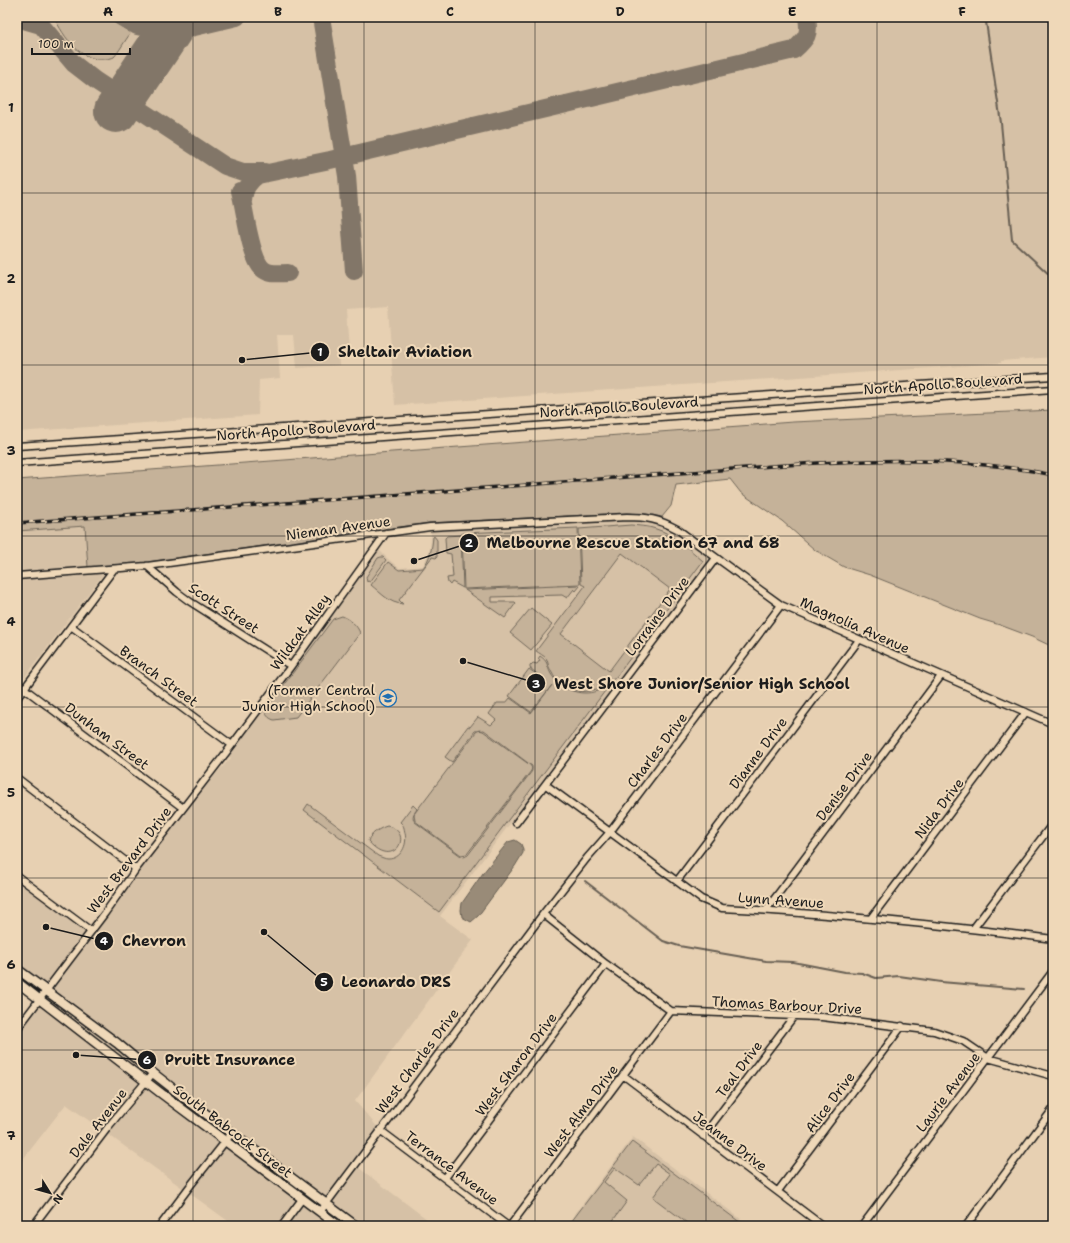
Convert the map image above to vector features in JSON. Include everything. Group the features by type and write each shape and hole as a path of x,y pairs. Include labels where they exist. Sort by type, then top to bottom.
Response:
{"main road":[{"path":"17,969 117,1043 232,1134 356,1226"},
{"name":"South Babcock Street","path":"17,982 162,1094 339,1226"}],"street":[{"name":"North Apollo Boulevard","path":"17,446 1053,376"},
{"name":"North Apollo Boulevard","path":"17,463 1053,389"},
{"name":"Nieman Avenue","path":"17,576 147,566 386,534 430,526 627,516 646,517 663,522"},
{"name":"Magnolia Avenue","path":"663,522 677,529 781,605 1053,724"},
{"name":"Wildcat Alley","path":"232,745 386,534"},
{"name":"Lorraine Drive","path":"516,823 716,558"},
{"name":"Scott Street","path":"147,566 189,601 291,666"},
{"path":"17,698 114,569"},
{"name":"Charles Drive","path":"610,832 781,605"},
{"name":"Branch Street","path":"71,626 232,745"},
{"name":"Dianne Drive","path":"676,881 859,640"},
{"name":"Denise Drive","path":"766,910 941,676"},
{"name":"Dunham Street","path":"17,683 183,808"},
{"name":"Nida Drive","path":"871,918 1026,712"},
{"name":"West Brevard Drive","path":"17,1029 105,913 136,869 232,745"},
{"path":"17,778 136,869"},
{"name":"Lynn Avenue","path":"546,785 701,899 722,908 871,918 1053,939"},
{"path":"973,929 1053,823"},
{"name":"West Charles Drive","path":"320,1212 543,914 587,858 610,832"},
{"path":"17,876 91,931"},
{"path":"543,914 606,964 671,1011"},
{"name":"West Sharon Drive","path":"445,1178 606,964"},
{"name":"Laurie Avenue","path":"862,1226 1053,971"},
{"name":"Thomas Barbour Drive","path":"671,1011 822,1016 934,1031 962,1041 988,1058 1053,1076"},
{"name":"West Alma Drive","path":"509,1226 671,1011"},
{"name":"Teal Drive","path":"703,1136 794,1016"},
{"name":"Alice Drive","path":"778,1191 902,1026"},
{"name":"Dale Avenue","path":"33,1226 109,1126 153,1073"},
{"name":"Jeanne Drive","path":"623,1075 823,1226"},
{"path":"966,1226 1053,1109"},
{"name":"Terrance Avenue","path":"380,1130 509,1226"},
{"path":"160,1226 232,1134"},
{"path":"282,1226 302,1199"}],"shaded area":[{"path":"17,17 1053,17 1053,357 1001,361 1001,363 395,405 388,307 346,310 349,351 338,352 339,365 297,368 294,335 277,335 280,378 259,380 258,415 17,432"},
{"path":"54,17 106,17 128,31 130,34 114,57 107,59 96,59 88,57 74,47"},
{"path":"1053,410 1053,647 1032,637 980,619 870,575 844,567 815,550 782,521 741,493 730,479 676,485 671,506 662,517 646,514 626,513 429,523 114,566 113,564 111,566 88,567 85,526 17,531 17,480 793,422"},
{"path":"627,517 663,522 713,556 440,916 473,940 355,1101 380,1130 355,1165 436,1226 235,1226 66,1104 17,1167 17,1029 41,994 17,976 17,876 91,931 183,808 231,758 225,754 376,547 399,568 423,566 430,550 430,527"},
{"path":"631,525 653,528 669,534 703,561 616,677 601,687 586,691 577,691 562,685 554,677 546,658 536,651 585,586 581,584 579,529","holes":["622,553 670,589 609,671 561,634"]},
{"path":"85,526 88,567 17,572 17,531"},
{"path":"578,528 580,584 464,589 462,533"},
{"path":"461,535 463,588 452,582 450,585 448,583 447,578 453,577 451,554 446,553 445,538 447,536"},
{"path":"434,536 437,540 437,557 432,557 399,600 403,604 398,604 390,600 371,585 388,562 399,570 423,568 429,557"},
{"path":"381,557 386,560 370,582 367,582 366,577 378,558"},
{"path":"104,573 24,678 17,673 17,579"},
{"path":"580,586 576,591 574,589 567,598 562,595 492,597 492,602 516,603 505,618 465,590"},
{"path":"531,608 552,625 531,650 510,633"},
{"path":"342,616 353,623 360,633 296,717 274,720 270,718 265,710 333,619"},
{"path":"540,656 546,662 551,674 565,688 577,692 591,693 608,687 439,912 304,810 308,804 378,856 388,859 397,857 404,846 406,838 403,825 400,822 413,805 417,809 413,817 415,822 461,856 464,857 468,855 532,771 532,766 484,730 475,731 452,762 445,757 468,726 470,727 478,717 491,725 496,720 489,714 497,703 506,703 510,698 531,713 552,685 531,712 509,696 529,669 547,682 530,668 533,663 537,664 540,660 538,659"},
{"path":"479,730 483,731 532,768 467,854 461,855 415,821 414,814"},
{"path":"387,826 396,829 400,835 401,841 398,847 393,851 386,852 377,849 368,841 371,836 381,828"},
{"path":"515,840 521,844 523,853 515,866 478,916 471,922 462,917 462,903 483,873 508,842"},
{"path":"633,1137 750,1226 566,1226"},
{"path":"632,1142 745,1226 691,1226 653,1197 670,1174 656,1164 639,1185 615,1168 604,1182 627,1201 609,1226 568,1226"}],"waterway":[{"path":"986,22 1001,123 1012,240 1053,278"},
{"path":"585,881 663,941 679,946 766,961 793,962 845,972 862,973 876,978 899,976 941,982 1024,989"}],"taxiway":[{"path":"39,17 41,25 74,64 96,81 225,166 243,172 265,172"},
{"path":"121,17 137,26 169,33 237,17"},
{"path":"321,17 347,176 354,271"},
{"path":"243,201 247,186 258,175 330,160 794,50 805,39 808,32 807,17"},
{"path":"17,18 41,25"},
{"path":"240,191 252,246 259,265 270,273 288,273"}],"runway":[{"path":"116,111 179,17"}],"railway":[{"path":"17,523 784,465 861,461 938,461 1015,468 1053,475"}],"place":[{"name":"Sheltair Aviation","path":"242,360"},
{"name":"Melbourne Rescue Station 67 and 68","path":"414,561"},
{"name":"West Shore Junior/Senior High School","path":"463,661"},
{"name":"(Former Central Junior High School)","path":"388,698"},
{"name":"Chevron","path":"46,927"},
{"name":"Leonardo DRS","path":"264,932"},
{"name":"Pruitt Insurance","path":"76,1055"}]}
